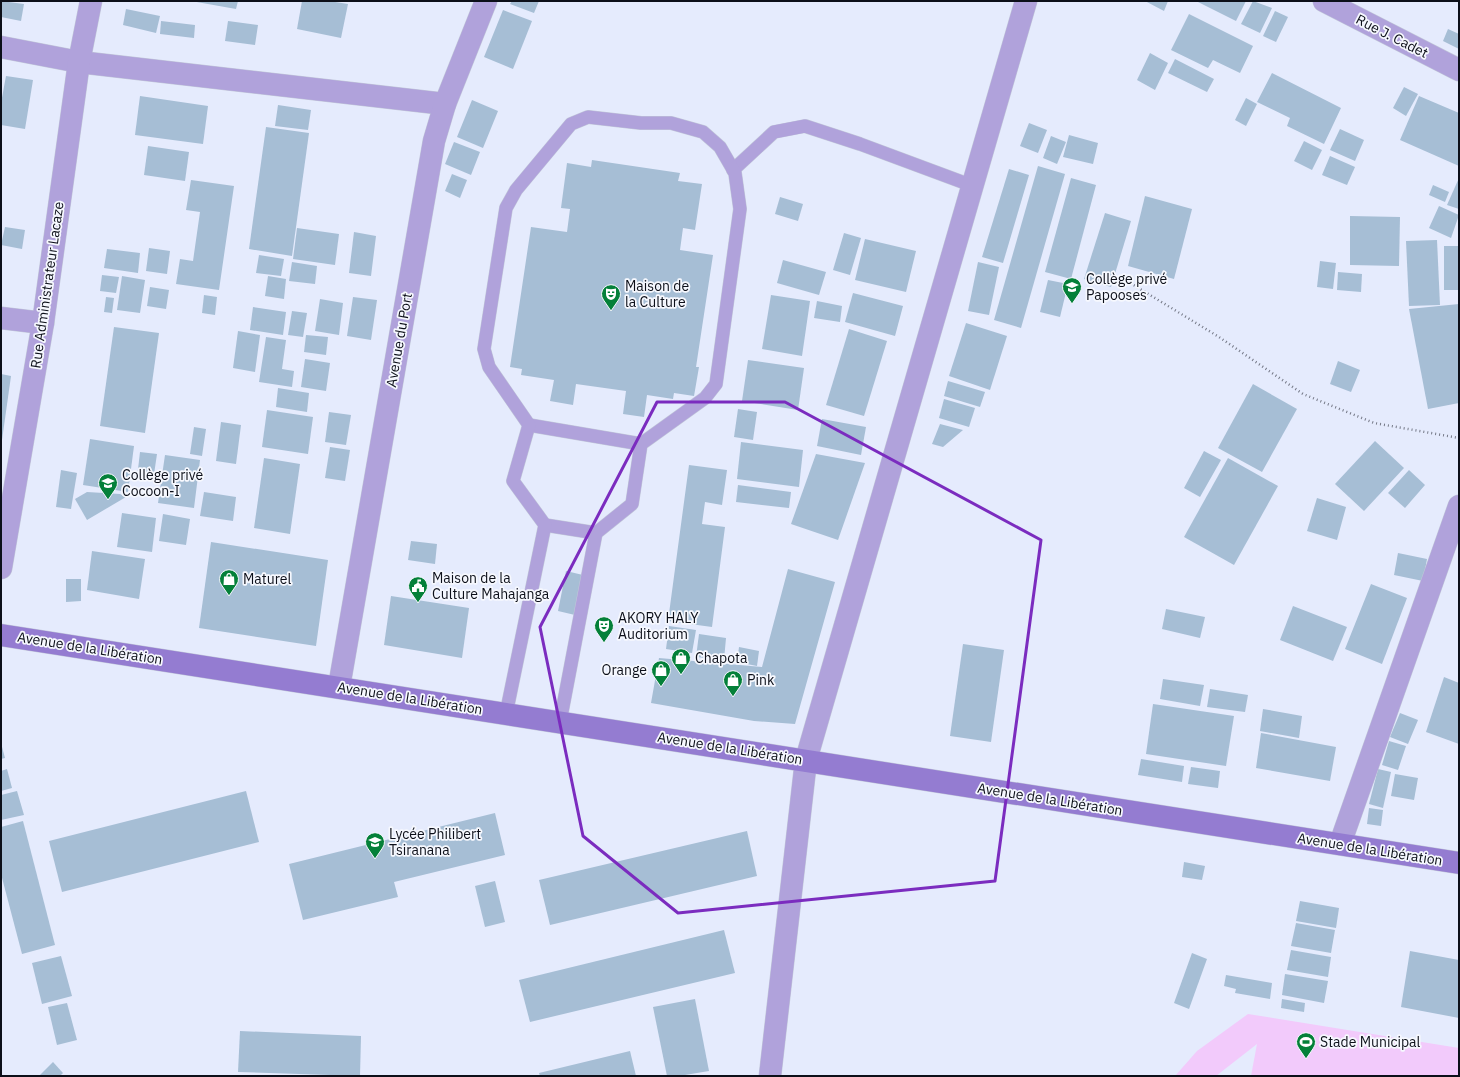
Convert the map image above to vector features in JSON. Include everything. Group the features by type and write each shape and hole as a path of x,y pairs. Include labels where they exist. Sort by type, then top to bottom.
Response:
{"main road":[{"name":"Avenue de la Libération","path":"1,635 1459,863"}],"street":[{"name":"Rue Administrateur Lacaze","path":"1,568 43,323 79,62 91,1"},
{"name":"Avenue du Port","path":"339,688 434,141 445,104 486,1"},
{"path":"770,1076 806,760 1026,1"},
{"name":"Rue J. Cadet","path":"1324,1 1459,70"},
{"path":"1,47 79,62 445,104"},
{"path":"1,318 43,323"},
{"path":"1340,844 1459,506"}],"lane":[{"path":"588,117 641,123 671,123 704,132 720,147 733,170 740,209 716,384 705,398 641,444 529,425 489,367 484,349 506,208 516,190 571,124 588,117"},
{"path":"733,170 774,132 805,126 860,144 973,186"},
{"path":"529,425 513,481 546,525 596,533"},
{"path":"560,722 596,533 632,504 641,444"},
{"path":"506,714 546,525"}],"path":[{"path":"1127,281 1219,337 1304,394 1374,423 1459,438"}],"highlighted area":[{"path":"657,402 785,402 1041,540 995,881 678,913 583,836 540,627"}],"shaded area":[{"path":"1248,1014 1459,1048 1459,1076 1251,1076 1257,1044 1216,1076 1175,1076 1197,1051"}],"building":[{"path":"1,1 24,4 21,21 1,17"},
{"path":"191,1 238,1 236,9"},
{"path":"302,1 329,1 348,4 341,38 297,29"},
{"path":"512,1 539,1 534,13 510,4"},
{"path":"1145,1 1168,1 1164,11"},
{"path":"1196,1 1246,1 1236,21"},
{"path":"1253,1 1272,8 1260,33 1241,24"},
{"path":"126,9 160,16 156,33 123,25"},
{"path":"503,10 532,21 513,69 484,57"},
{"path":"1275,11 1288,17 1276,42 1263,36"},
{"path":"1189,14 1253,46 1240,73 1213,60 1208,68 1171,50"},
{"path":"161,21 195,25 194,38 160,34"},
{"path":"228,21 258,25 255,45 225,41"},
{"path":"1448,29 1459,34 1459,49 1443,41"},
{"path":"1150,53 1168,63 1155,90 1137,80"},
{"path":"1175,59 1214,79 1207,92 1168,73"},
{"path":"1272,73 1341,108 1324,144 1287,126 1290,118 1257,102"},
{"path":"6,76 33,80 25,129 1,125 1,103"},
{"path":"1404,87 1418,94 1406,116 1393,108"},
{"path":"140,96 208,106 203,144 135,135"},
{"path":"1419,96 1459,113 1459,166 1400,140"},
{"path":"1246,98 1257,104 1246,126 1235,120"},
{"path":"472,100 498,111 483,148 457,137"},
{"path":"278,105 311,110 308,130 275,126"},
{"path":"1029,123 1047,130 1038,153 1020,146"},
{"path":"266,127 309,133 292,256 249,249"},
{"path":"1340,129 1364,140 1355,161 1330,150"},
{"path":"1069,135 1098,143 1093,164 1063,157"},
{"path":"1051,136 1066,142 1057,164 1043,158"},
{"path":"1304,141 1322,150 1312,170 1294,161"},
{"path":"454,142 480,152 471,175 445,164"},
{"path":"148,146 189,152 185,181 144,175"},
{"path":"1330,156 1355,167 1347,185 1322,175"},
{"name":"Maison de la Culture","path":"592,160 680,173 678,181 702,184 695,230 683,228 680,250 713,255 696,367 699,367 694,396 674,393 673,399 647,395 644,417 623,414 626,391 576,384 573,405 550,401 554,380 521,375 522,369 510,367 531,227 567,232 570,209 561,208 567,163 591,167"},
{"path":"1038,166 1065,174 1021,328 994,320"},
{"path":"1009,169 1029,175 1003,263 982,257"},
{"path":"452,174 467,180 460,198 445,191"},
{"path":"1071,178 1096,185 1071,279 1045,272"},
{"path":"1459,178 1459,209 1447,205"},
{"path":"191,180 234,186 219,290 176,284 180,259 193,261 200,212 186,210"},
{"path":"1433,185 1449,192 1445,202 1429,195"},
{"path":"1145,196 1192,209 1174,279 1128,266"},
{"path":"780,197 803,204 798,221 775,214"},
{"path":"1439,206 1459,215 1451,238 1429,228"},
{"path":"1105,213 1131,221 1111,287 1084,279"},
{"path":"1350,216 1400,217 1399,266 1350,265"},
{"path":"5,227 25,230 22,249 1,245"},
{"path":"297,228 339,234 335,265 293,259"},
{"path":"354,232 376,236 371,276 349,273"},
{"path":"844,233 861,238 850,275 833,270"},
{"path":"865,239 916,251 906,292 855,280"},
{"path":"1437,240 1440,305 1409,306 1406,241"},
{"path":"1444,246 1459,246 1459,290 1444,290"},
{"path":"149,248 170,251 167,274 146,271"},
{"path":"107,249 140,253 138,273 104,268"},
{"path":"259,255 284,259 281,276 256,273"},
{"path":"783,260 826,272 819,295 777,283"},
{"path":"1320,261 1336,263 1333,289 1317,287"},
{"path":"292,262 317,266 315,284 289,281"},
{"path":"978,262 999,267 989,315 968,311"},
{"path":"1338,272 1362,274 1361,292 1337,290"},
{"path":"102,275 119,277 116,293 100,291"},
{"path":"122,276 145,280 140,313 117,310"},
{"path":"268,276 286,279 284,299 265,296"},
{"path":"1048,280 1068,284 1060,317 1040,312"},
{"path":"150,287 169,290 166,309 147,306"},
{"path":"853,293 903,306 895,336 845,322"},
{"path":"204,295 217,297 215,315 202,313"},
{"path":"771,295 810,301 802,356 762,349"},
{"path":"106,297 114,298 112,313 104,312"},
{"path":"353,297 377,300 371,340 347,336"},
{"path":"320,299 343,303 339,335 315,331"},
{"path":"817,301 842,306 840,322 814,318"},
{"path":"1459,304 1459,403 1428,409 1409,309"},
{"path":"253,307 286,312 283,335 250,330"},
{"path":"292,311 307,313 303,337 288,335"},
{"path":"966,323 1007,336 990,390 949,376"},
{"path":"114,327 159,333 145,433 100,426"},
{"path":"849,329 887,341 864,416 826,405"},
{"path":"238,331 260,335 255,372 233,368"},
{"path":"306,335 328,337 326,355 304,352"},
{"path":"266,337 286,340 282,369 294,371 292,387 259,382"},
{"path":"305,359 330,363 326,391 301,387"},
{"path":"748,360 804,368 798,410 742,401"},
{"path":"1338,361 1360,370 1351,392 1330,384"},
{"path":"1,374 11,376 2,440 1,440"},
{"path":"948,381 985,392 980,407 944,396"},
{"path":"1253,384 1297,409 1262,472 1218,448"},
{"path":"278,388 309,393 307,412 276,407"},
{"path":"944,399 975,408 969,427 939,418"},
{"path":"738,409 757,412 753,440 734,437"},
{"path":"267,410 313,417 308,454 262,447"},
{"path":"329,412 351,415 346,445 325,442"},
{"path":"822,419 866,427 861,455 817,446"},
{"path":"221,422 241,425 236,464 216,461"},
{"path":"940,424 963,430 943,447 932,444"},
{"path":"194,427 206,429 202,456 190,454"},
{"path":"90,439 134,446 128,492 83,485"},
{"path":"1375,441 1404,468 1364,511 1335,484"},
{"path":"741,442 803,450 799,487 737,479"},
{"path":"330,447 350,450 345,481 325,478"},
{"path":"1204,451 1221,460 1200,497 1184,488"},
{"path":"140,452 157,454 153,481 137,478"},
{"path":"816,454 865,463 838,540 791,524"},
{"path":"165,455 200,460 194,508 158,503"},
{"path":"264,458 300,464 290,534 254,528"},
{"path":"1228,458 1278,486 1234,565 1184,537"},
{"path":"689,465 727,470 722,505 705,502 702,524 725,527 712,627 668,621"},
{"path":"61,470 77,473 71,509 56,507"},
{"path":"1409,470 1425,485 1405,508 1388,493"},
{"path":"738,485 791,492 789,508 736,502"},
{"path":"87,492 120,494 126,497 87,520 75,499"},
{"path":"204,492 236,497 233,521 200,516"},
{"path":"1317,498 1346,507 1337,540 1307,531"},
{"path":"122,513 156,518 152,552 117,547"},
{"path":"163,514 190,519 186,545 159,541"},
{"path":"411,541 437,544 435,564 408,560"},
{"path":"211,542 328,560 316,646 199,628"},
{"path":"92,551 145,559 139,599 87,590"},
{"path":"1398,553 1427,559 1423,581 1394,575"},
{"path":"788,569 835,582 795,724 754,721 651,703 659,658 762,667"},
{"path":"566,571 583,575 575,615 558,611"},
{"path":"66,579 81,579 81,601 66,602"},
{"path":"1371,584 1407,598 1382,664 1345,649"},
{"path":"391,596 469,608 462,658 384,645"},
{"path":"1293,606 1347,627 1333,661 1280,640"},
{"path":"1166,609 1205,617 1200,638 1162,629"},
{"path":"669,626 696,630 692,653 666,649"},
{"path":"699,634 726,638 724,660 696,657"},
{"path":"963,644 1004,650 991,742 950,736"},
{"path":"739,647 759,651 757,666 737,662"},
{"path":"1444,677 1459,683 1459,744 1426,732"},
{"path":"1163,679 1204,685 1200,706 1160,699"},
{"path":"1210,689 1248,695 1245,712 1207,707"},
{"path":"1153,704 1234,716 1226,766 1146,754"},
{"path":"1263,709 1302,716 1299,738 1260,731"},
{"path":"1400,713 1418,720 1408,744 1390,737"},
{"path":"1261,733 1336,747 1330,781 1256,768"},
{"path":"1389,741 1406,746 1398,770 1382,765"},
{"path":"1,743 5,758 1,759"},
{"path":"1141,759 1184,766 1182,782 1138,775"},
{"path":"1191,767 1220,771 1218,788 1188,784"},
{"path":"7,769 12,788 1,791 1,771"},
{"path":"1378,769 1391,772 1383,808 1369,804"},
{"path":"1395,774 1418,778 1414,800 1391,796"},
{"path":"17,791 24,815 1,820 1,795"},
{"path":"246,791 259,842 62,892 49,841"},
{"path":"1369,808 1383,810 1381,826 1367,824"},
{"path":"495,813 505,855 394,882 398,897 303,920 289,864"},
{"path":"23,821 55,945 22,954 1,874 1,827"},
{"path":"747,831 757,876 550,925 539,880"},
{"path":"1184,862 1205,866 1202,880 1182,877"},
{"path":"495,881 505,922 485,927 475,886"},
{"path":"1300,901 1339,908 1336,928 1296,921"},
{"path":"1296,923 1335,930 1331,953 1291,946"},
{"path":"724,930 735,973 530,1022 519,980"},
{"path":"1291,950 1331,957 1328,977 1287,970"},
{"path":"1410,951 1459,960 1459,1018 1401,1007"},
{"path":"1192,953 1207,959 1189,1009 1174,1003"},
{"path":"61,956 72,996 42,1004 32,963"},
{"path":"1285,974 1328,981 1324,1003 1282,995"},
{"path":"1226,975 1272,983 1270,999 1235,993 1236,989 1224,986"},
{"path":"695,999 709,1071 679,1076 667,1076 653,1007"},
{"path":"1282,999 1305,1003 1304,1012 1281,1008"},
{"path":"67,1003 77,1040 57,1045 48,1007"},
{"path":"240,1031 361,1036 360,1076 238,1072"},
{"path":"630,1051 636,1076 540,1076 539,1073"},
{"path":"53,1062 63,1073 60,1076 39,1076"}],"place":[{"name":"Collège privé Papooses","path":"1072,304"},
{"name":"Maison de la Culture","path":"611,311"},
{"name":"Collège privé Cocoon-I","path":"108,500"},
{"name":"Maturel","path":"229,596"},
{"name":"Maison de la Culture Mahajanga","path":"418,603"},
{"name":"AKORY HALY Auditorium","path":"604,643"},
{"name":"Chapota","path":"681,675"},
{"name":"Orange","path":"661,687"},
{"name":"Pink","path":"733,697"},
{"name":"Lycée Philibert Tsiranana","path":"375,859"},
{"name":"Stade Municipal","path":"1306,1059"}]}
